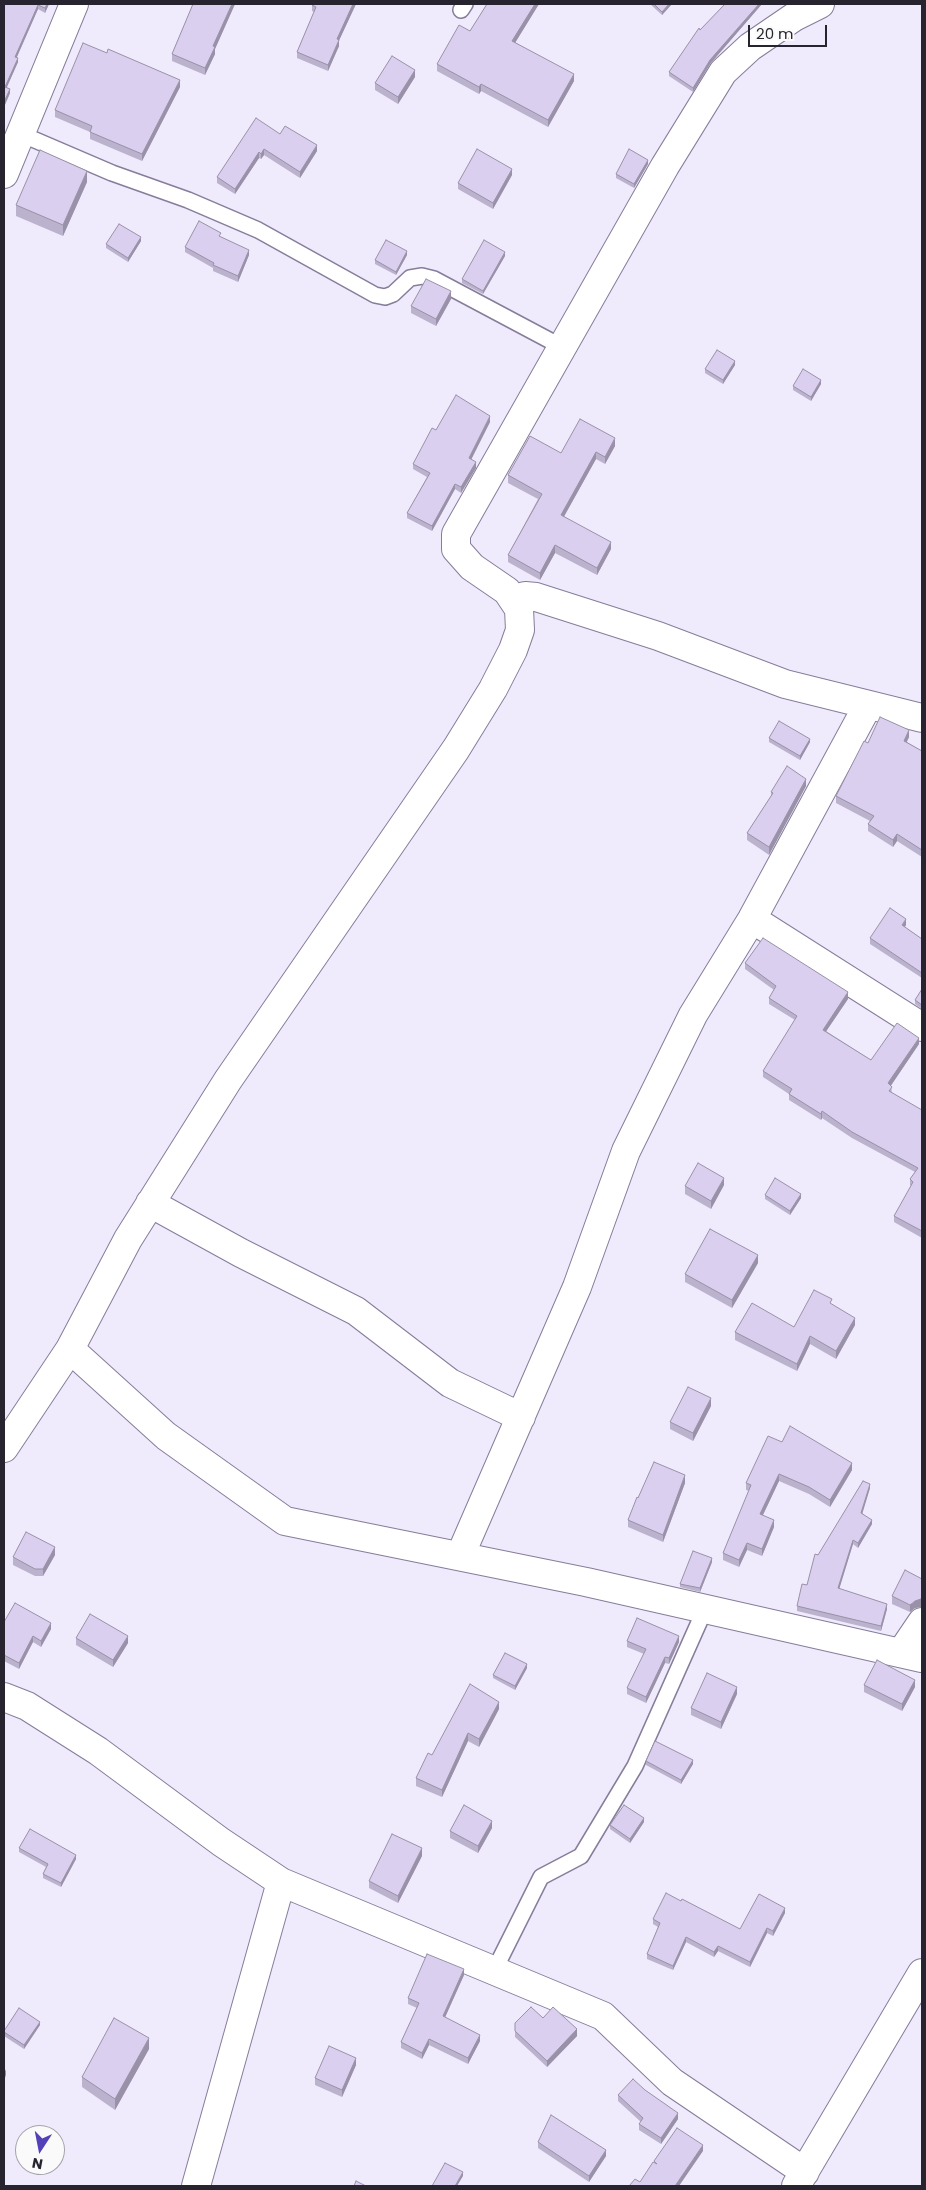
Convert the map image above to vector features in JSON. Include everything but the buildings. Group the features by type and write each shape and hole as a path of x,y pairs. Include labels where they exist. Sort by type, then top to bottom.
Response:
{"street":[{"path":"4,174 74,4"},
{"path":"4,1448 70,1348 128,1239 228,1080 450,757 488,696 513,650 520,630 519,609 507,591 472,567 456,550 456,534 562,346 665,166 723,72 750,47 794,17 820,4"},
{"path":"512,599 525,596 536,597 658,636 785,684 922,718"},
{"path":"460,1556 578,1287 626,1151 693,1015 752,919 868,705"},
{"path":"752,919 922,1027"},
{"path":"150,1203 241,1253 356,1312 450,1384 521,1417"},
{"path":"70,1348 166,1436 285,1521 586,1582 911,1655 922,1622"},
{"path":"4,1697 27,1706 98,1751 221,1842 281,1882 603,2016 672,2082 800,2179 922,1973"},
{"path":"196,2186 281,1882"}],"lane":[{"path":"21,134 112,173 188,200 258,230 375,295 385,297 393,294 410,278 422,276 434,279 562,346"},
{"path":"494,1971 542,1877 581,1856 635,1766 705,1609"}]}
